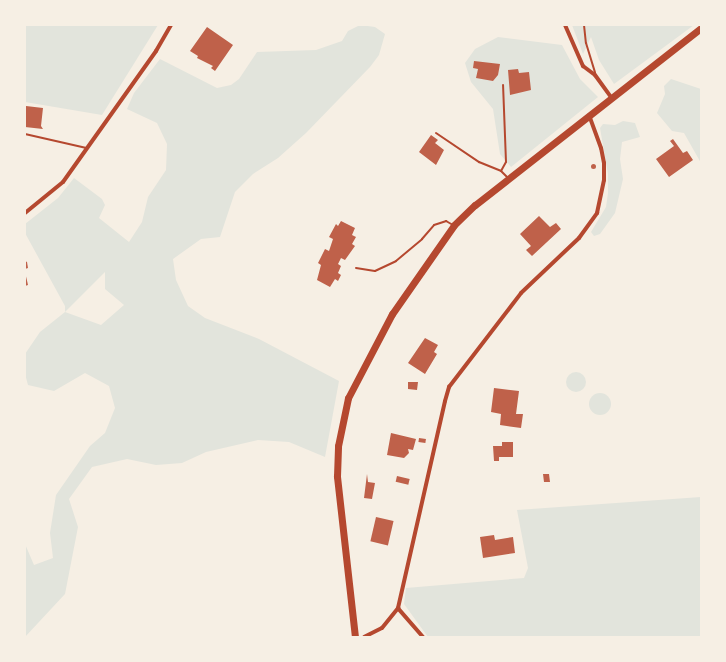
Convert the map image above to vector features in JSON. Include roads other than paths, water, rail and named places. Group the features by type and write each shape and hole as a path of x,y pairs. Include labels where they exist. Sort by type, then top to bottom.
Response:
{"main road":[{"path":"355,637 337,476 341,422 351,392 392,314 454,225 508,178 701,28"}],"street":[{"path":"25,213 63,182 156,51 171,25"},
{"path":"565,25 583,66 595,75 611,97"},
{"path":"364,637 382,628 398,608 449,387 522,293 579,238 598,213 604,180 604,163 601,148 589,115"},
{"path":"398,608 423,637"}],"lane":[{"path":"584,25 586,43 595,75"},
{"path":"501,171 506,162 503,85"},
{"path":"436,133 479,162 501,171 508,178"},
{"path":"25,134 88,148"},
{"path":"356,268 375,271 396,261 422,239 434,225 446,221 454,225"}]}
